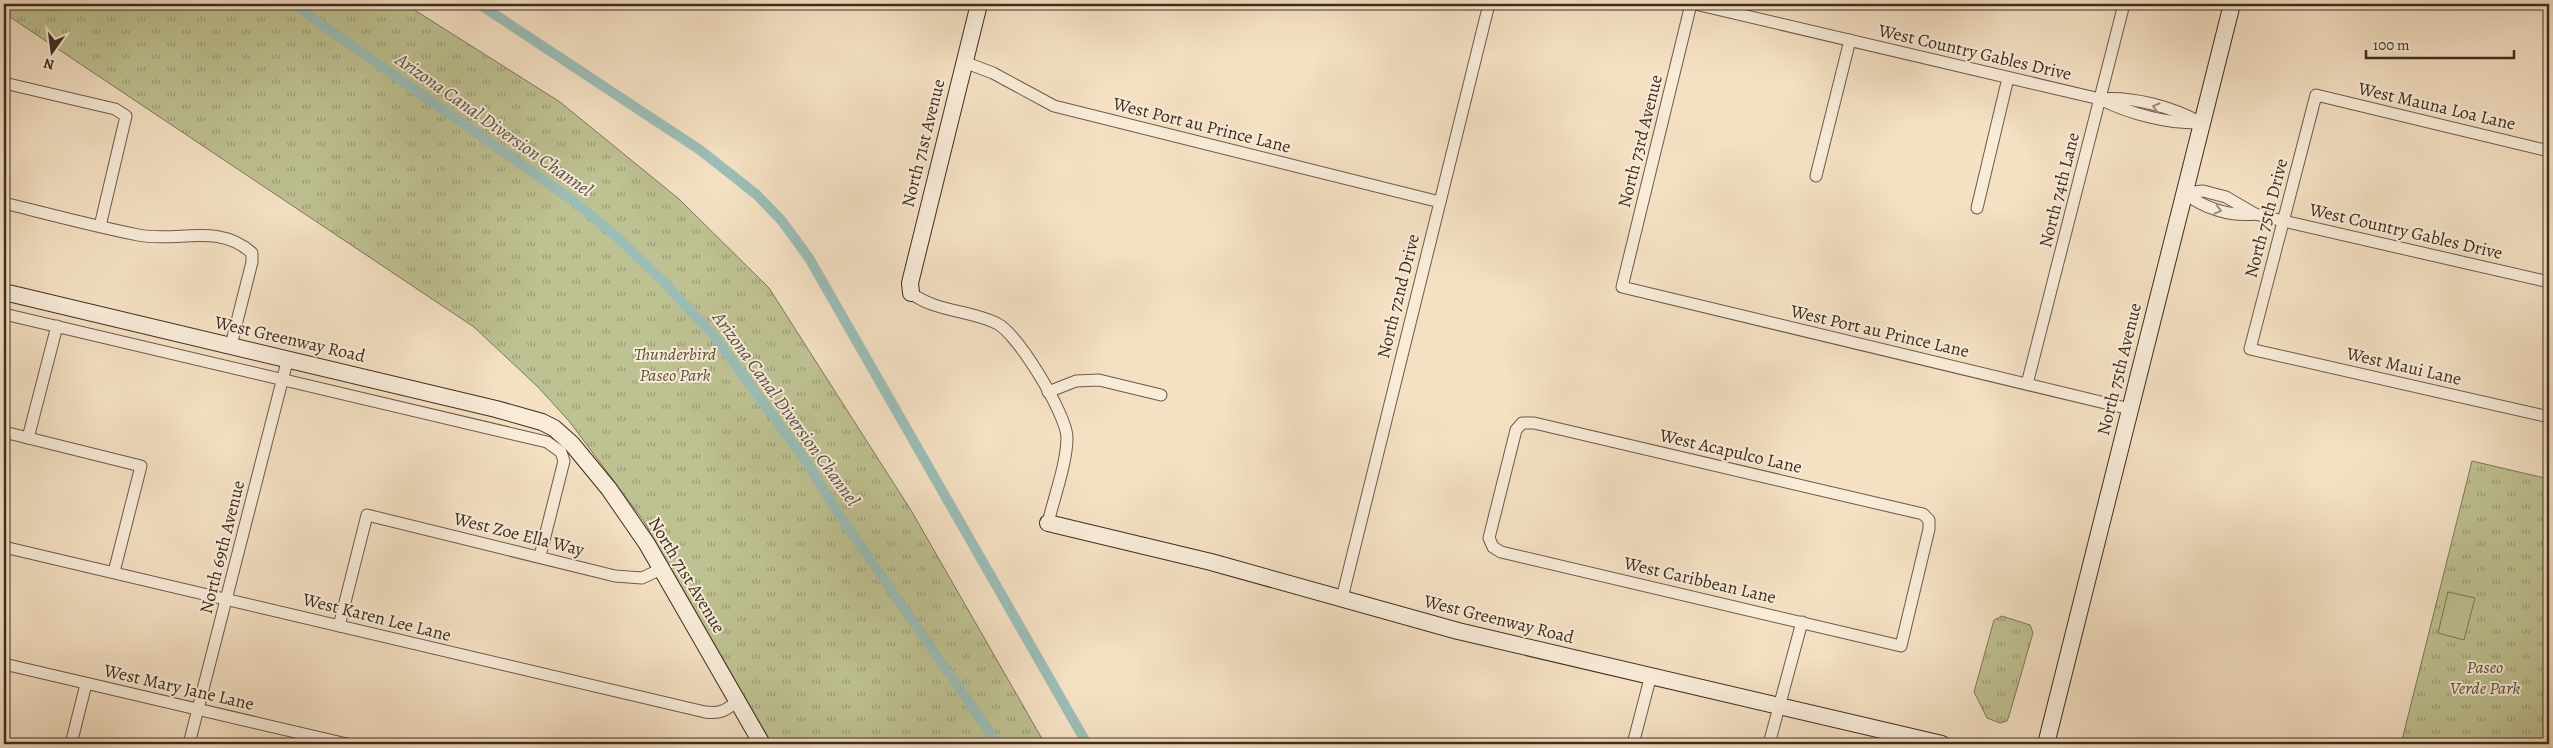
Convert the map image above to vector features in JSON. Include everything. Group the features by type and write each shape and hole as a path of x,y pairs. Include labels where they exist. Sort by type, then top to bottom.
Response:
{"street":[{"name":"North 71st Avenue","path":"911,293 910,283 979,4"},
{"name":"North 72nd Drive","path":"1342,598 1489,4"},
{"name":"North 73rd Avenue","path":"1622,287 1691,4"},
{"name":"West Country Gables Drive","path":"1695,4 2100,100 2117,108 2178,123 2202,123"},
{"name":"North 74th Lane","path":"2027,384 2124,4"},
{"name":"North 75th Avenue","path":"2046,744 2232,4"},
{"path":"1816,176 1850,40"},
{"name":"West Port au Prince Lane","path":"964,62 994,72 1054,106 1440,202"},
{"path":"1977,208 2008,78"},
{"path":"4,83 115,109 126,116 100,226"},
{"name":"West Mauna Loa Lane","path":"2316,95 2549,151"},
{"name":"North 75th Drive","path":"2250,349 2316,95"},
{"name":"West Country Gables Drive","path":"2184,193 2200,205 2240,216 2255,214 2549,282"},
{"path":"4,203 140,236 216,235 234,240 252,253 252,262 232,345"},
{"name":"West Port au Prince Lane","path":"1622,287 2130,409"},
{"name":"West Greenway Road","path":"4,292 288,358 526,417 542,422 563,435"},
{"path":"911,293 926,303 1000,324 1012,334 1048,392 1064,421 1067,437 1048,523"},
{"path":"4,314 283,378 547,442 561,452 563,468 540,556"},
{"path":"28,438 56,326"},
{"name":"West Maui Lane","path":"2250,349 2549,417"},
{"name":"North 69th Avenue","path":"189,744 288,358"},
{"path":"1048,392 1076,381 1099,380 1160,394"},
{"name":"West Acapulco Lane","path":"1492,547 1489,538 1516,430 1522,423 1534,423 1922,514 1929,520 1929,529 1900,646"},
{"path":"4,432 141,466 114,572"},
{"name":"North 71st Avenue","path":"563,435 626,512 738,700 762,744"},
{"name":"West Zoe Ella Way","path":"339,626 366,515 616,576 642,578 661,569"},
{"name":"West Greenway Road","path":"1048,523 1211,562 1458,631 1942,744"},
{"name":"West Karen Lee Lane","path":"4,547 705,712 717,714 726,710 738,700"},
{"name":"West Caribbean Lane","path":"1492,547 1501,552 1900,646"},
{"path":"1769,744 1802,622"},
{"name":"West Mary Jane Lane","path":"4,664 198,709 307,740 347,744"},
{"path":"1633,744 1651,675"},
{"path":"71,744 86,684"}],"green space":[{"name":"Thunderbird Paseo Park","path":"4,4 405,4 560,102 679,199 769,288 912,512 1045,744 772,744 643,520 569,421 538,387 474,327 4,13"},
{"name":"Paseo Verde Park","path":"2472,461 2549,479 2549,744 2401,744"},
{"path":"2448,592 2475,598 2464,640 2438,633"},
{"path":"2002,616 2030,625 2033,633 2009,716 2007,721 2000,723 1987,718 1974,692 1994,620"}],"waterway":[{"name":"Arizona Canal Diversion Channel","path":"296,4 318,22 575,202 618,238 662,280 714,336 806,461 842,519 998,744"},
{"path":"479,4 700,150 757,195 782,221 809,258 1087,744"}]}
